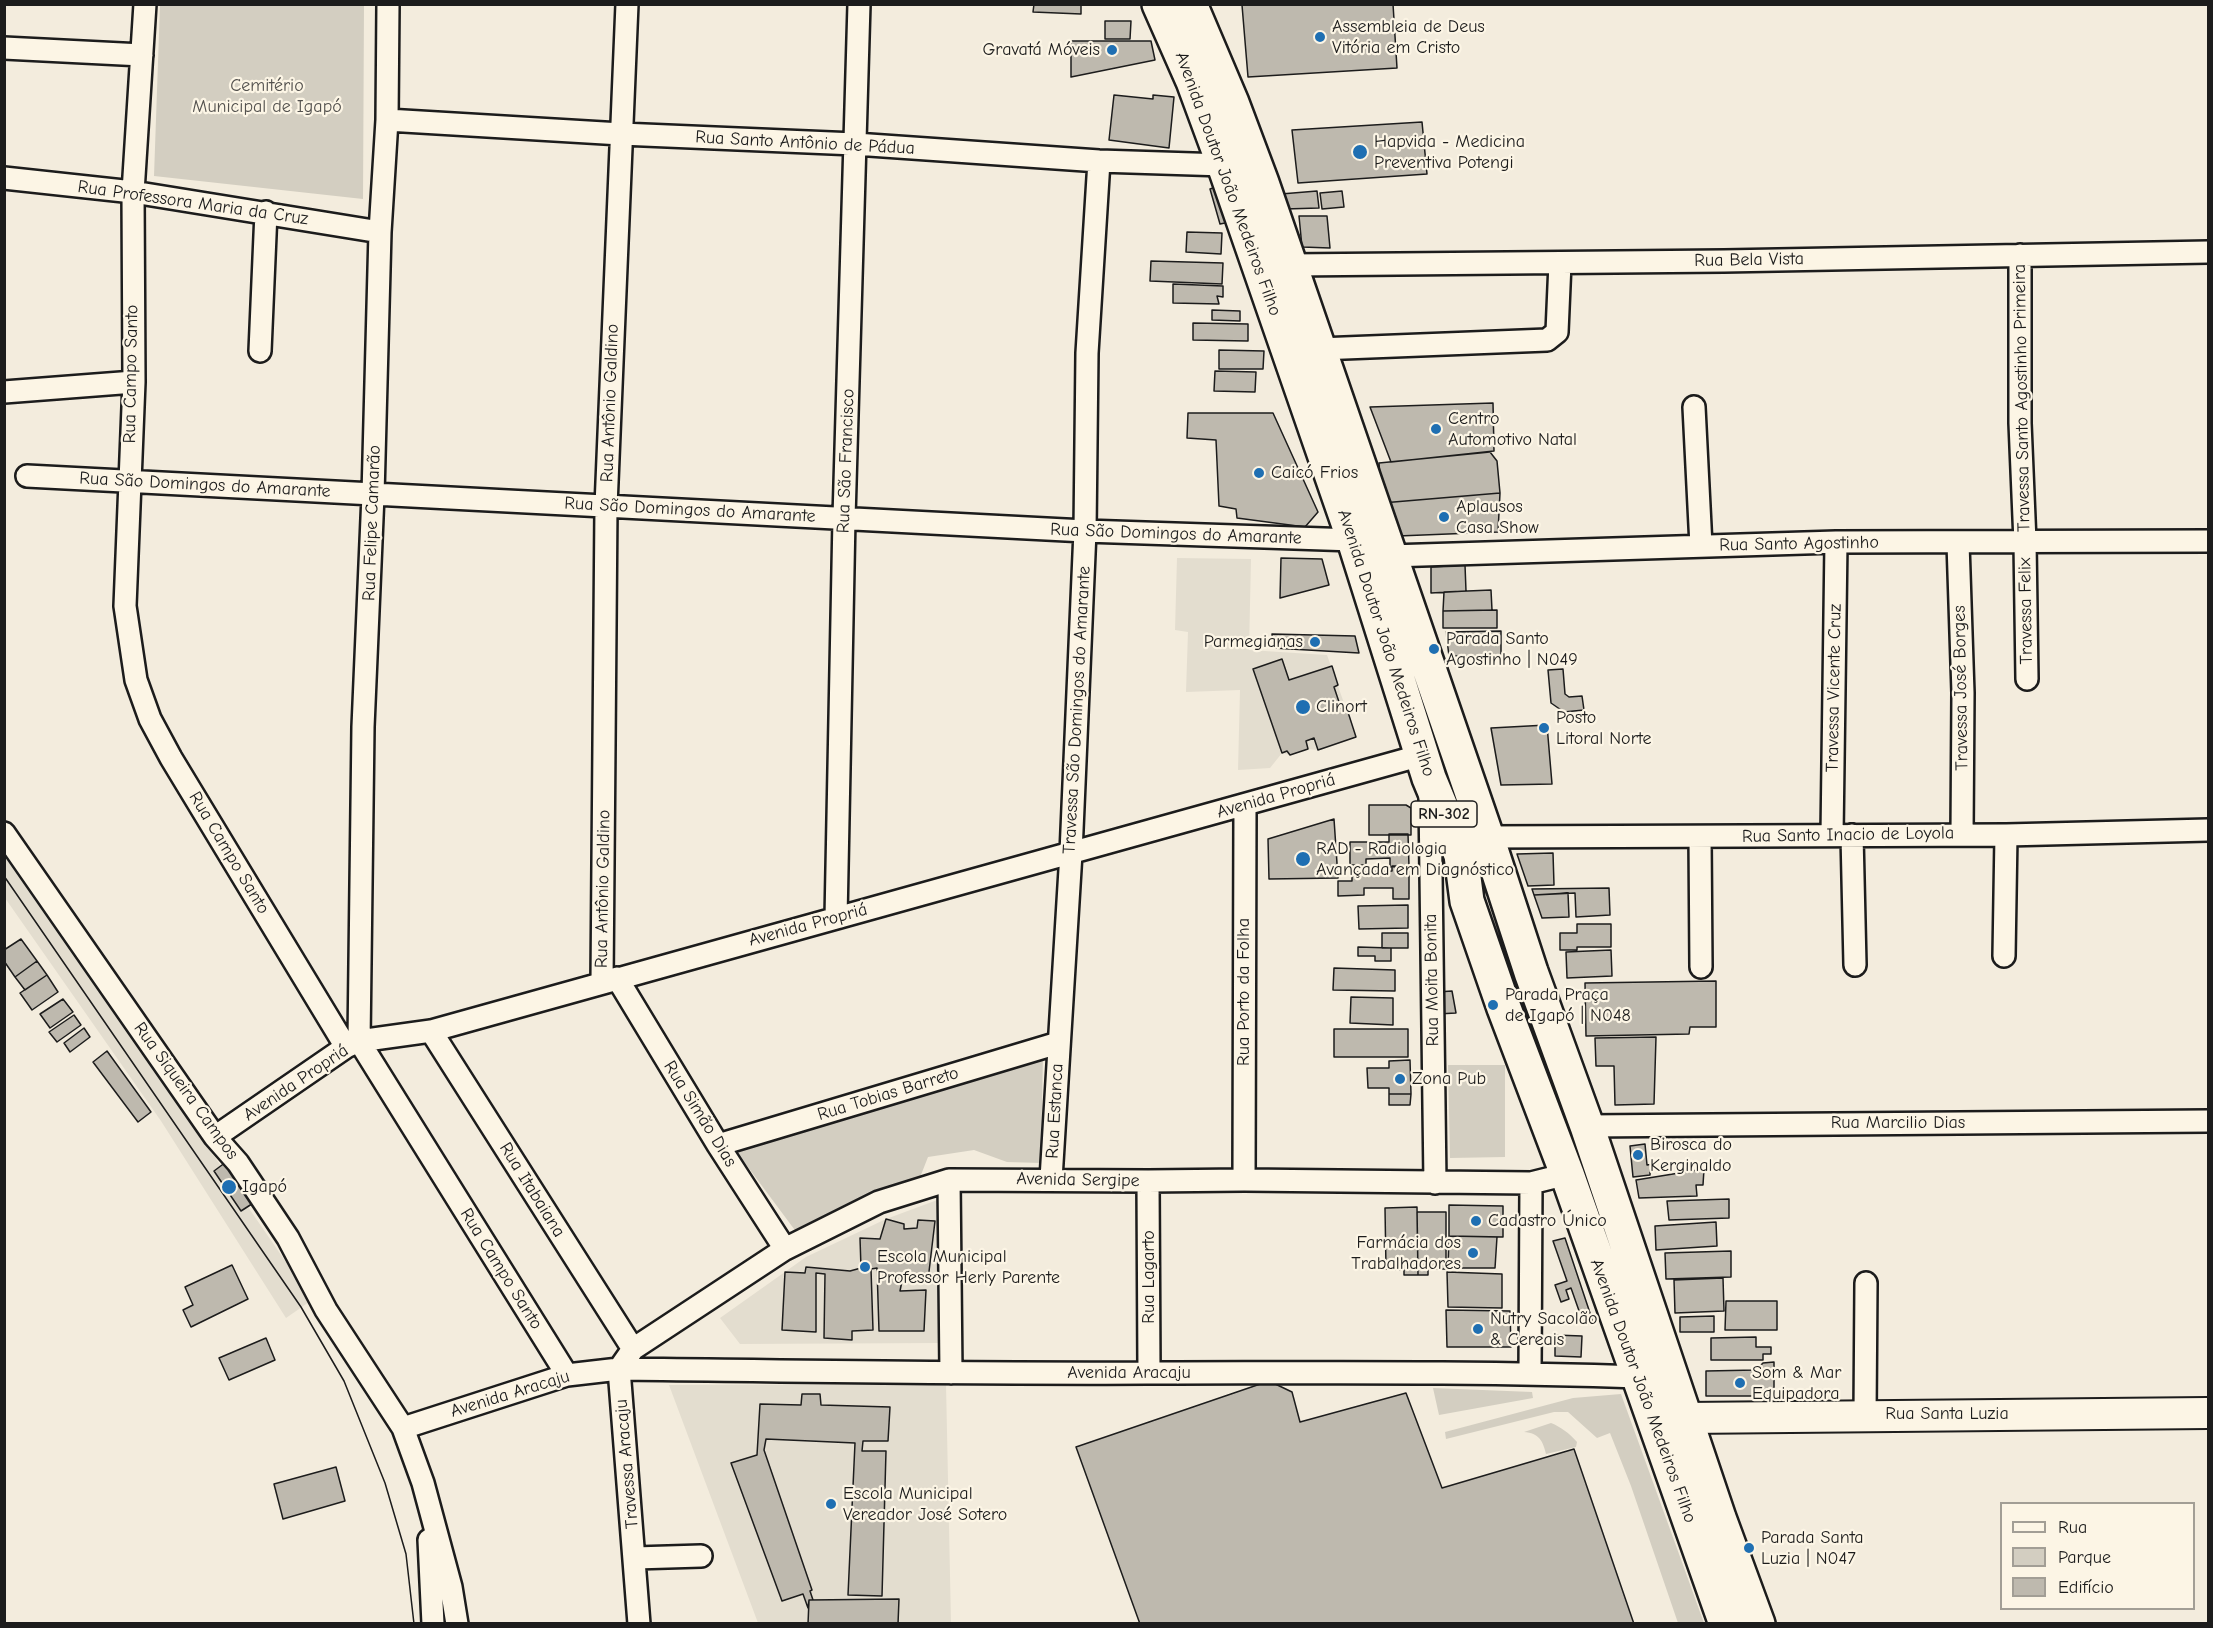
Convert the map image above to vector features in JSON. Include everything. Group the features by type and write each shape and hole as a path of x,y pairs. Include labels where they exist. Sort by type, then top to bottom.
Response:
{"main road":[{"name":"Avenida Doutor João Medeiros Filho","path":"1159,4 1193,81 1224,165 1354,540 1426,766 1461,855 1467,901 1507,1017 1567,1174 1726,1623"},
{"name":"Avenida Doutor João Medeiros Filho","path":"1190,4 1232,104 1290,265 1487,837 1531,972 1587,1126 1719,1518 1758,1623"},
{"path":"1461,855 1486,904 1506,960 1512,966 1531,972"},
{"path":"1507,1017 1525,1019 1536,1027 1559,1089 1587,1126"},
{"name":"Rua Santa Luzia","path":"1686,1418 2208,1413"}],"street":[{"name":"Rua Campo Santo","path":"145,4 133,192 134,382 128,480 125,606 136,680 150,719 171,758 352,1044 567,1375"},
{"name":"Rua Felipe Camarão","path":"352,1044 373,495 380,232 387,120 388,4"},
{"name":"Rua Antônio Galdino","path":"610,980 606,506 627,4"},
{"name":"Rua São Francisco","path":"836,918 844,518 860,4"},
{"path":"4,48 142,55"},
{"name":"Rua Santo Antônio de Pádua","path":"387,120 1224,165"},
{"name":"Travessa São Domingos do Amarante","path":"1059,1042 1071,854 1085,531 1087,352 1099,160"},
{"name":"Rua Professora Maria da Cruz","path":"4,178 133,192 380,232"},
{"path":"260,351 266,212"},
{"name":"Rua Bela Vista","path":"1290,265 1560,263 2208,252"},
{"name":"Travessa Santo Agostinho Primeira","path":"2020,255 2020,423 2025,542"},
{"path":"1319,349 1547,340 1557,332 1560,263"},
{"path":"4,392 134,382"},
{"path":"1694,407 1701,546"},
{"name":"Rua São Domingos do Amarante","path":"27,476 1085,531 1354,540"},
{"name":"Rua Santo Agostinho","path":"1390,556 1836,542 2208,541"},
{"name":"Travessa Vicente Cruz","path":"1836,542 1842,835 1855,965"},
{"name":"Travessa Felix","path":"2025,542 2027,679"},
{"name":"Travessa José Borges","path":"1958,543 1962,693 1962,834"},
{"name":"Avenida Propriá","path":"215,1137 352,1044 431,1031 1245,805 1426,766"},
{"name":"Rua Moita Bonita","path":"1426,766 1435,1183"},
{"name":"Rua Porto da Folha","path":"1244,1179 1245,805"},
{"name":"Rua Santo Inacio de Loyola","path":"1487,837 2006,835 2208,830"},
{"name":"Rua Siqueira Campos","path":"4,833 215,1137 238,1162 288,1238 326,1310 403,1428 423,1483 451,1587 457,1623"},
{"path":"2004,956 2006,835"},
{"path":"1700,837 1701,967"},
{"name":"Rua Simão Dias","path":"610,980 785,1248"},
{"name":"Rua Itabaiana","path":"431,1031 633,1349"},
{"name":"Rua Tobias Barreto","path":"718,1145 1059,1042"},
{"name":"Rua Estanca","path":"1050,1179 1059,1042"},
{"name":"Rua Marcilio Dias","path":"1587,1126 2208,1121"},
{"name":"Avenida Sergipe","path":"633,1349 785,1248 879,1202 949,1180 1244,1179 1531,1183 1567,1174"},
{"path":"949,1180 951,1373"},
{"name":"Rua Lagarto","path":"1148,1181 1149,1373"},
{"path":"1530,1373 1531,1183"},
{"path":"1865,1415 1866,1283"},
{"path":"619,1370 633,1349"},
{"name":"Avenida Aracaju","path":"403,1428 567,1375 619,1370 951,1373 1368,1371 1639,1377"},
{"name":"Travessa Aracaju","path":"619,1370 639,1623"},
{"name":"Rua Siqueira Campos","path":"423,1483 433,1623"},
{"path":"635,1558 701,1556"}],"shaded area":[{"path":"1177,558 1251,559 1249,650 1327,655 1356,737 1318,750 1308,749 1290,755 1282,753 1270,768 1238,770 1240,690 1186,692 1188,632 1175,630"},
{"path":"4,844 191,1115 187,1118 221,1166 258,1200 248,1207 312,1300 286,1318 161,1121 5,898"},
{"name":"Escola Municipal Professor Herly Parente","path":"940,1199 938,1343 740,1344 720,1318 806,1257 886,1219"},
{"name":"Escola Municipal Vereador José Sotero","path":"946,1384 951,1623 758,1623 669,1385"}],"green space":[{"name":"Cemitério Municipal de Igapó","path":"160,5 364,5 363,199 154,176"},
{"path":"1043,1053 1041,1163 1007,1162 974,1150 928,1157 919,1180 797,1233 736,1151"},
{"path":"1448,1065 1505,1065 1505,1157 1450,1158"},
{"path":"1433,1388 1532,1392 1533,1398 1439,1415"},
{"path":"1621,1394 1704,1623 1678,1623 1631,1486 1610,1433 1597,1438 1568,1412 1554,1412 1446,1439 1445,1432 1573,1398"},
{"path":"1551,1423 1562,1428 1571,1436 1577,1442 1576,1447 1546,1454 1540,1439 1524,1432"}],"building":[{"path":"1034,4 1081,4 1081,14 1033,12"},
{"name":"Assembleia de Deus Vitória em Cristo","path":"1393,4 1397,68 1248,77 1242,5"},
{"path":"1105,21 1131,21 1130,39 1105,39"},
{"name":"Gravatá Móveis","path":"1071,41 1151,41 1155,60 1071,77"},
{"path":"1114,95 1153,99 1153,95 1174,97 1169,148 1109,140"},
{"name":"Hapvida - Medicina Preventiva Potengi","path":"1422,122 1427,174 1298,183 1292,130"},
{"path":"1219,186 1230,222 1220,224 1210,189"},
{"path":"1317,191 1319,208 1285,209 1281,194"},
{"path":"1342,191 1344,207 1322,209 1320,193"},
{"path":"1299,216 1327,216 1330,248 1302,247"},
{"path":"1187,232 1222,233 1221,254 1186,252"},
{"path":"1151,261 1223,263 1222,284 1150,281"},
{"path":"1173,284 1223,286 1223,297 1217,296 1219,304 1173,303"},
{"path":"1212,310 1240,311 1240,321 1212,320"},
{"path":"1193,323 1248,324 1248,341 1193,340"},
{"path":"1219,350 1264,351 1263,369 1219,369"},
{"path":"1215,371 1256,372 1255,392 1214,391"},
{"name":"Centro Automotivo Natal","path":"1493,403 1494,451 1391,462 1370,407"},
{"name":"Caicó Frios","path":"1188,413 1273,413 1318,512 1305,527 1237,518 1236,509 1219,506 1216,440 1187,438"},
{"path":"1490,452 1497,461 1500,493 1382,503 1379,463"},
{"name":"Aplausos Casa Show","path":"1500,493 1498,532 1398,536 1382,503"},
{"path":"1281,558 1322,559 1329,585 1280,598"},
{"path":"1465,565 1466,591 1431,593 1431,567"},
{"path":"1491,590 1492,610 1443,611 1444,592"},
{"path":"1497,610 1497,628 1443,628 1443,611"},
{"path":"1501,631 1501,656 1449,656 1446,632"},
{"name":"Parmegianas","path":"1272,634 1355,636 1359,653 1273,648"},
{"name":"Clinort","path":"1282,659 1289,680 1332,666 1338,685 1334,687 1341,708 1346,706 1356,737 1318,750 1314,738 1306,741 1308,749 1290,755 1287,751 1282,753 1253,669"},
{"path":"1563,669 1565,694 1569,697 1582,696 1584,710 1564,712 1551,703 1548,670"},
{"path":"1547,725 1552,784 1501,785 1491,728"},
{"path":"1369,805 1406,805 1411,808 1411,835 1369,835"},
{"name":"RAD - Radiologia Avançada em Diagnóstico","path":"1334,819 1338,878 1269,879 1268,839"},
{"path":"1389,834 1408,834 1409,866 1390,867 1390,858 1366,859 1366,865 1350,865 1350,842 1389,842"},
{"path":"1553,853 1554,885 1528,886 1517,854"},
{"path":"1392,866 1409,866 1409,899 1393,899 1393,888 1364,888 1364,895 1338,896 1338,881 1352,881 1352,872 1392,871"},
{"path":"1609,888 1610,915 1576,917 1575,893 1534,895 1532,889"},
{"path":"1568,893 1569,917 1542,918 1534,895"},
{"path":"1408,905 1408,928 1359,929 1358,906"},
{"path":"1577,924 1611,924 1611,947 1577,947 1577,950 1560,950 1560,933 1577,933"},
{"path":"1382,933 1408,933 1408,948 1382,948"},
{"path":"21,939 37,961 15,977 4,961 4,950"},
{"path":"1358,947 1391,948 1391,961 1375,961 1375,956 1358,956"},
{"path":"1611,950 1612,976 1567,978 1566,952"},
{"path":"37,961 47,975 25,990 15,977"},
{"path":"1334,968 1395,970 1395,991 1333,990"},
{"path":"47,975 58,992 32,1010 20,993"},
{"path":"1716,981 1716,1027 1690,1027 1689,1034 1586,1036 1585,983"},
{"path":"1452,991 1456,1013 1437,1014 1437,992"},
{"path":"1351,997 1393,998 1393,1025 1350,1023"},
{"path":"63,999 73,1012 50,1028 40,1014"},
{"path":"74,1015 81,1025 57,1042 49,1032"},
{"path":"84,1028 90,1037 70,1052 64,1043"},
{"path":"1334,1029 1408,1029 1408,1057 1334,1057"},
{"path":"1656,1037 1654,1104 1615,1105 1614,1066 1596,1066 1595,1038"},
{"path":"107,1051 151,1112 138,1122 93,1062"},
{"path":"1410,1060 1411,1094 1389,1094 1389,1088 1368,1088 1367,1068 1389,1068 1389,1061"},
{"path":"1389,1094 1411,1094 1410,1105 1389,1105"},
{"name":"Birosca do Kerginaldo","path":"1645,1144 1647,1165 1654,1164 1654,1169 1650,1170 1650,1175 1633,1177 1630,1146"},
{"path":"230,1159 258,1200 241,1211 214,1171"},
{"path":"1704,1169 1703,1185 1696,1185 1697,1196 1639,1198 1636,1180"},
{"path":"1729,1199 1729,1218 1669,1220 1667,1201"},
{"name":"Cadastro Único","path":"1449,1205 1503,1206 1503,1237 1449,1236"},
{"path":"1417,1207 1418,1275 1404,1275 1404,1270 1386,1269 1385,1208"},
{"path":"1417,1212 1446,1212 1446,1269 1428,1269 1428,1275 1418,1275"},
{"path":"886,1219 904,1224 904,1229 917,1228 918,1220 935,1221 928,1280 902,1281 900,1291 926,1290 924,1331 879,1331 877,1268 871,1269 873,1330 852,1331 852,1340 824,1338 825,1274 816,1273 816,1332 782,1330 785,1272 805,1273 806,1267 850,1271 861,1268 860,1238 880,1239"},
{"path":"1716,1222 1717,1246 1656,1250 1655,1226"},
{"name":"Farmácia dos Trabalhadores","path":"1449,1236 1497,1237 1495,1268 1448,1268"},
{"path":"1565,1238 1593,1322 1584,1325 1571,1288 1566,1290 1569,1299 1561,1302 1555,1285 1567,1281 1553,1241"},
{"path":"1731,1251 1731,1277 1666,1279 1665,1253"},
{"path":"232,1265 248,1299 191,1327 183,1310 193,1305 185,1287"},
{"path":"1447,1272 1502,1274 1502,1308 1448,1307"},
{"path":"1723,1278 1724,1311 1675,1313 1674,1280"},
{"path":"1726,1301 1777,1301 1777,1330 1725,1330"},
{"name":"Nutry Sacolão & Cereais","path":"1446,1310 1510,1311 1511,1347 1447,1347"},
{"path":"1714,1316 1714,1332 1680,1332 1680,1317"},
{"path":"1555,1335 1582,1336 1581,1357 1555,1356"},
{"path":"1756,1337 1756,1347 1771,1347 1771,1354 1763,1354 1763,1360 1711,1360 1711,1338"},
{"path":"266,1338 275,1360 229,1380 219,1358"},
{"name":"Som & Mar Equipadora","path":"1774,1362 1774,1396 1706,1396 1706,1371 1756,1370 1763,1363"},
{"path":"1269,1381 1292,1392 1300,1422 1406,1393 1442,1488 1574,1449 1634,1624 1140,1624 1076,1447"},
{"path":"802,1394 820,1394 821,1405 890,1407 888,1441 863,1441 862,1451 886,1451 882,1596 848,1595 855,1443 766,1439 764,1450 812,1590 810,1591 813,1600 809,1600 808,1608 803,1594 782,1601 731,1463 757,1455 760,1404 801,1405"},
{"path":"336,1467 345,1501 283,1519 274,1484"},
{"path":"899,1599 898,1624 808,1624 809,1600"}],"tram line":[{"path":"4,876 301,1307 344,1381 385,1483 406,1554 414,1624"}],"place":[{"name":"Assembleia de Deus Vitória em Cristo","path":"1320,37"},
{"name":"Gravatá Móveis","path":"1112,50"},
{"name":"Hapvida - Medicina Preventiva Potengi","path":"1360,152"},
{"name":"Centro Automotivo Natal","path":"1436,429"},
{"name":"Caicó Frios","path":"1259,473"},
{"name":"Aplausos Casa Show","path":"1444,517"},
{"name":"Parmegianas","path":"1315,642"},
{"name":"Parada Santo Agostinho | N049","path":"1434,649"},
{"name":"Clinort","path":"1303,707"},
{"name":"Posto Litoral Norte","path":"1544,728"},
{"name":"RAD - Radiologia Avançada em Diagnóstico","path":"1303,859"},
{"name":"Parada Praça de Igapó | N048","path":"1493,1005"},
{"name":"Zona Pub","path":"1400,1079"},
{"name":"Birosca do Kerginaldo","path":"1638,1155"},
{"name":"Igapó","path":"229,1187"},
{"name":"Cadastro Único","path":"1476,1221"},
{"name":"Farmácia dos Trabalhadores","path":"1473,1253"},
{"name":"Escola Municipal Professor Herly Parente","path":"865,1267"},
{"name":"Nutry Sacolão & Cereais","path":"1478,1329"},
{"name":"Som & Mar Equipadora","path":"1740,1383"},
{"name":"Escola Municipal Vereador José Sotero","path":"831,1504"},
{"name":"Parada Santa Luzia | N047","path":"1749,1548"}]}
